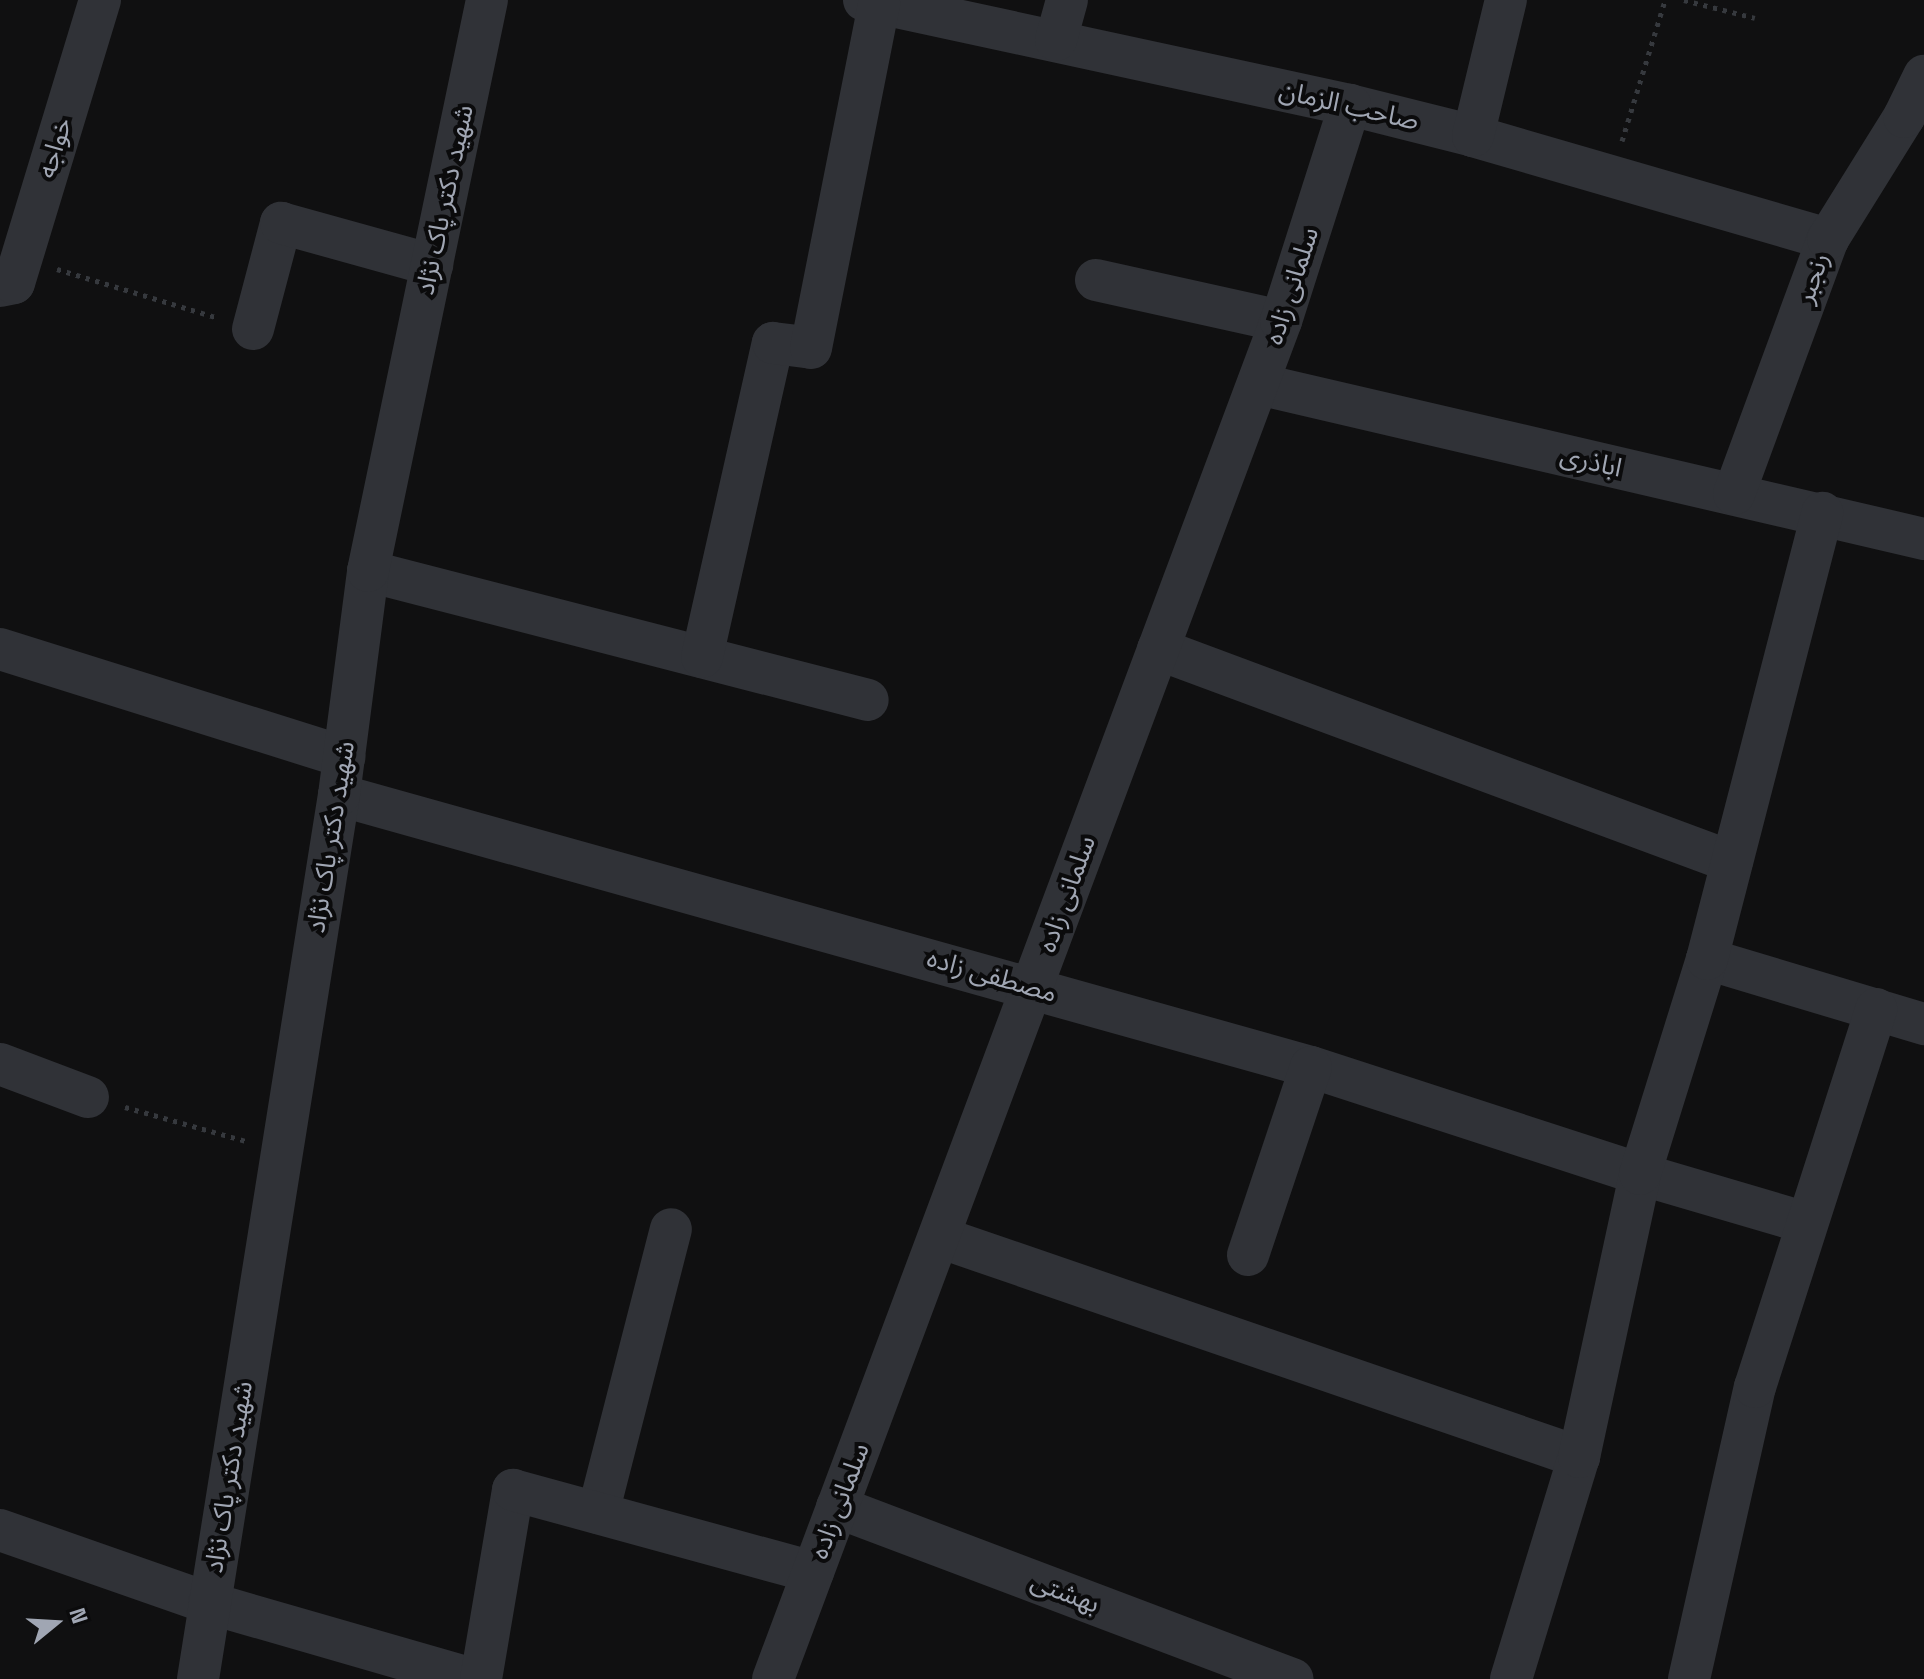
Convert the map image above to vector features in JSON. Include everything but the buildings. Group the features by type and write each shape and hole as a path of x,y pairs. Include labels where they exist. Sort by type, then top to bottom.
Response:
{"street":[{"name":"خواجه","path":"11,272 100,0"},
{"name":"شهید دکتر پاک نژاد","path":"198,1679 342,776 368,571 487,0"},
{"path":"1056,40 1067,0"},
{"path":"1473,136 1506,0"},
{"path":"702,657 773,343 811,348 872,2"},
{"name":"صاحب الزمان","path":"872,2 1350,105 1473,136 1828,239"},
{"name":"رنجبر","path":"1734,494 1828,239 1914,119 1924,76"},
{"name":"سلمانی زاده","path":"773,1679 1258,384 1350,105"},
{"path":"253,329 281,223 432,265"},
{"path":"1096,280 1281,321"},
{"name":"اباذری","path":"1258,384 1924,539"},
{"path":"1511,1679 1579,1457 1640,1174 1707,959 1822,513"},
{"path":"368,571 868,700"},
{"name":"مصطفی زاده","path":"0,649 342,776 1032,987 1311,1067 1640,1174 1806,1223"},
{"path":"1158,649 1732,862"},
{"path":"1707,959 1924,1024"},
{"path":"1689,1679 1755,1387 1876,1009"},
{"path":"0,1064 88,1097"},
{"path":"1248,1255 1311,1067"},
{"path":"598,1513 671,1229"},
{"path":"939,1237 1579,1457"},
{"path":"481,1679 513,1490 813,1572"},
{"name":"بهشتی","path":"837,1507 1293,1679"},
{"path":"0,1530 209,1603 473,1679"}],"path":[{"path":"1612,176 1665,0"},
{"path":"1684,0 1755,18"},
{"path":"11,272 253,329"},
{"path":"88,1097 282,1151"}]}
